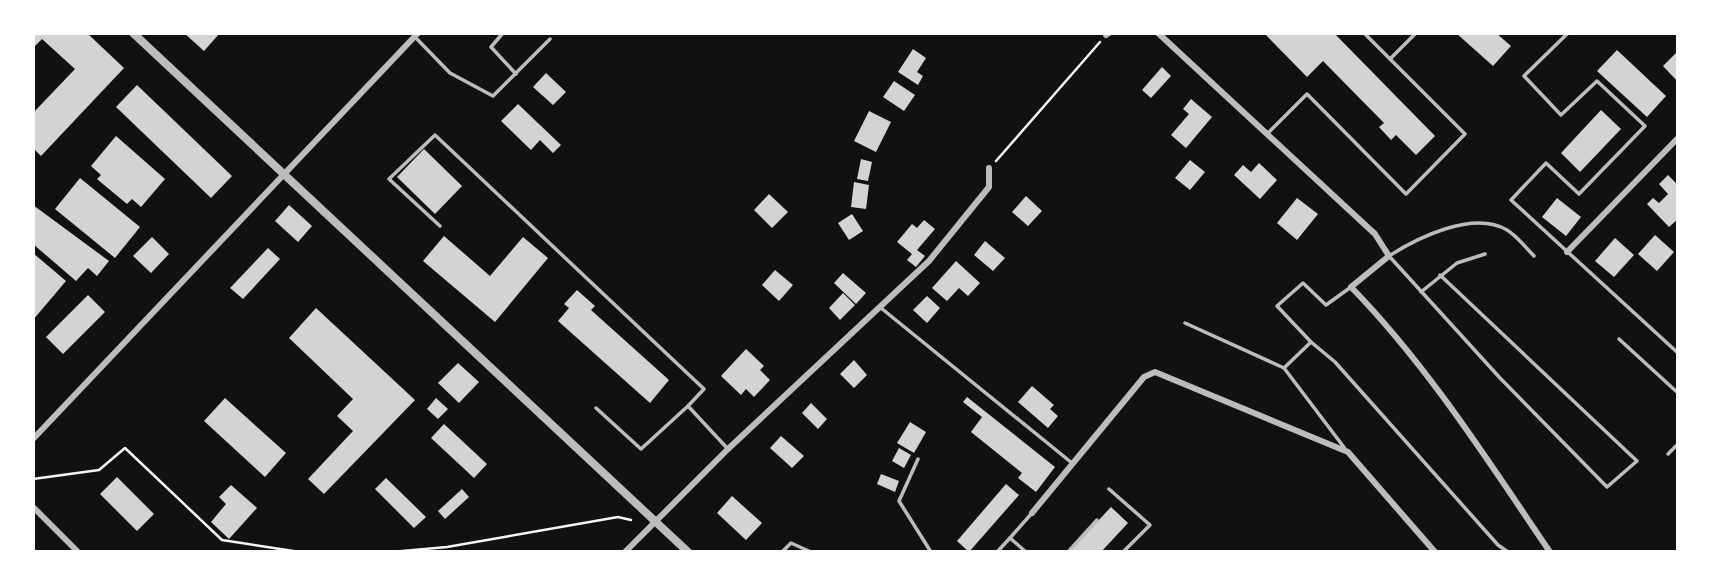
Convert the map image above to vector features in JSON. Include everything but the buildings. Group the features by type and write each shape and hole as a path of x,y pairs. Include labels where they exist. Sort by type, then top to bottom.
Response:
{"street":[{"path":"133,33 688,552"},
{"path":"1158,33 1375,234 1389,256 1351,287 1380,316 1465,427 1550,552"},
{"path":"33,439 417,35"},
{"path":"1567,252 1678,138"},
{"path":"625,552 728,449 929,261 989,187 989,168"},
{"path":"1032,513 1144,377 1155,372 1348,452 1435,552"},
{"path":"33,507 78,552"}],"lane":[{"path":"503,33 491,47 516,74"},
{"path":"1267,134 1307,94 1406,194 1465,135 1364,33"},
{"path":"1390,59 1416,33"},
{"path":"1568,33 1524,76 1561,115 1597,81 1645,126 1579,194 1546,163 1511,200 1678,353"},
{"path":"417,35 450,73 493,96 550,39"},
{"path":"440,226 389,179 435,135 704,389 641,449 596,408"},
{"path":"1440,275 1637,461 1607,487 1420,292 1389,256 1433,232 1479,225 1507,230 1534,256"},
{"path":"1420,292 1457,263 1485,254"},
{"path":"1351,287 1326,306 1303,283 1278,306 1311,342 1335,362 1498,545 1508,552"},
{"path":"881,307 1074,464"},
{"path":"1185,323 1284,368 1348,452"},
{"path":"1619,339 1678,393"},
{"path":"1284,368 1311,342"},
{"path":"688,406 728,449"},
{"path":"1668,454 1678,444"},
{"path":"918,459 899,500 931,552"},
{"path":"1110,489 1150,525 1124,552"},
{"path":"997,552 1032,513"},
{"path":"1068,552 1097,520"},
{"path":"1010,538 1026,552"},
{"path":"782,552 791,543 811,552"}],"path":[{"path":"989,168 1107,34"},
{"path":"33,479 99,470 124,448 222,540 300,552"},
{"path":"391,552 447,547 618,517 631,520"}]}
